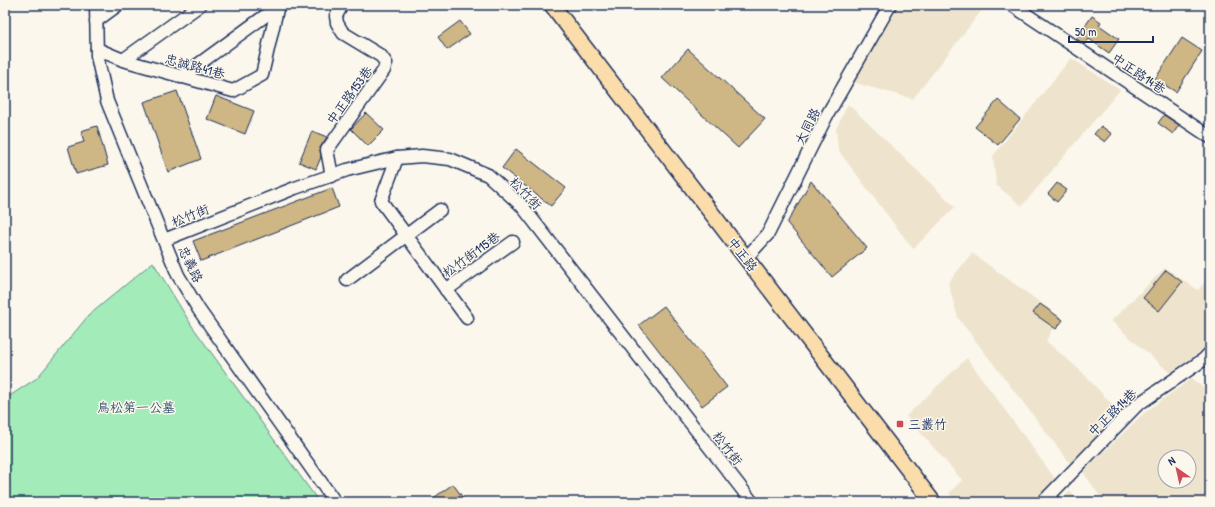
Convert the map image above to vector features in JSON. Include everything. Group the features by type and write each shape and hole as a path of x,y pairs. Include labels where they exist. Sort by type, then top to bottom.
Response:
{"main road":[{"name":"中正路","path":"552,5 934,502"}],"street":[{"name":"忠義路","path":"96,5 97,49 107,101 178,275 199,310 335,502"},
{"path":"96,21 118,5"},
{"path":"123,60 200,5"},
{"path":"181,77 279,5"},
{"name":"忠誠路41巷","path":"97,49 123,60 233,91 262,75 279,5"},
{"name":"中正路153巷","path":"332,176 327,150 384,70 386,64 381,56 343,33 336,23 336,16 342,5"},
{"name":"大同路","path":"746,258 768,234 826,118 890,5"},
{"name":"中正路14巷","path":"1012,5 1210,137"},
{"name":"松竹街","path":"164,240 295,188 354,169 397,158 422,156 450,159 488,175 522,206 752,502"},
{"name":"松竹街115巷","path":"397,158 382,201 467,318"},
{"path":"346,280 440,210"},
{"name":"松竹街115巷","path":"446,290 513,242"},
{"name":"中正路14巷","path":"1043,502 1137,405 1203,360 1210,353"}],"shaded area":[{"path":"900,5 986,5 913,99 852,82"},
{"path":"1071,58 1120,90 1022,206 996,185 993,156"},
{"path":"848,104 955,207 913,249 838,150 836,129"},
{"path":"972,253 1059,316 1046,341 1082,372 1118,411 1072,466 958,318 948,283"},
{"path":"1165,268 1198,290 1210,277 1210,345 1170,373 1111,321"},
{"path":"967,358 1056,480 1035,502 955,502 949,493 962,480 906,416"},
{"path":"1192,378 1210,394 1210,502 1104,502 1083,472 1144,413"},
{"path":"1070,491 1079,502 1060,502"}],"green space":[{"name":"鳥松第一公墓","path":"153,262 192,326 319,502 5,502 5,399 37,378 88,316"}],"building":[{"path":"1092,16 1101,22 1099,25 1119,39 1109,53 1089,39 1085,44 1076,39"},
{"path":"460,21 470,34 447,50 438,37"},
{"path":"1182,38 1202,51 1176,92 1155,79"},
{"path":"688,49 765,119 738,148 662,78"},
{"path":"177,91 201,159 168,172 144,102"},
{"path":"216,96 254,111 245,134 207,119"},
{"path":"998,100 1020,119 998,145 975,127"},
{"path":"366,113 384,130 368,146 351,129"},
{"path":"1164,115 1179,125 1173,134 1158,123"},
{"path":"97,126 108,165 76,174 68,147 84,142 81,131"},
{"path":"1101,126 1112,134 1105,142 1094,134"},
{"path":"312,131 327,137 320,148 321,157 316,169 299,162"},
{"path":"516,149 566,188 551,206 502,168"},
{"path":"811,181 867,248 832,277 787,223"},
{"path":"1057,183 1067,190 1057,202 1048,194"},
{"path":"332,188 339,207 201,261 193,241"},
{"path":"1166,270 1182,282 1159,311 1143,298"},
{"path":"1040,304 1063,320 1056,329 1033,313"},
{"path":"664,306 727,387 702,406 639,325"},
{"path":"453,484 466,502 428,502"}],"place":[{"name":"三叢竹","path":"900,424"}]}
